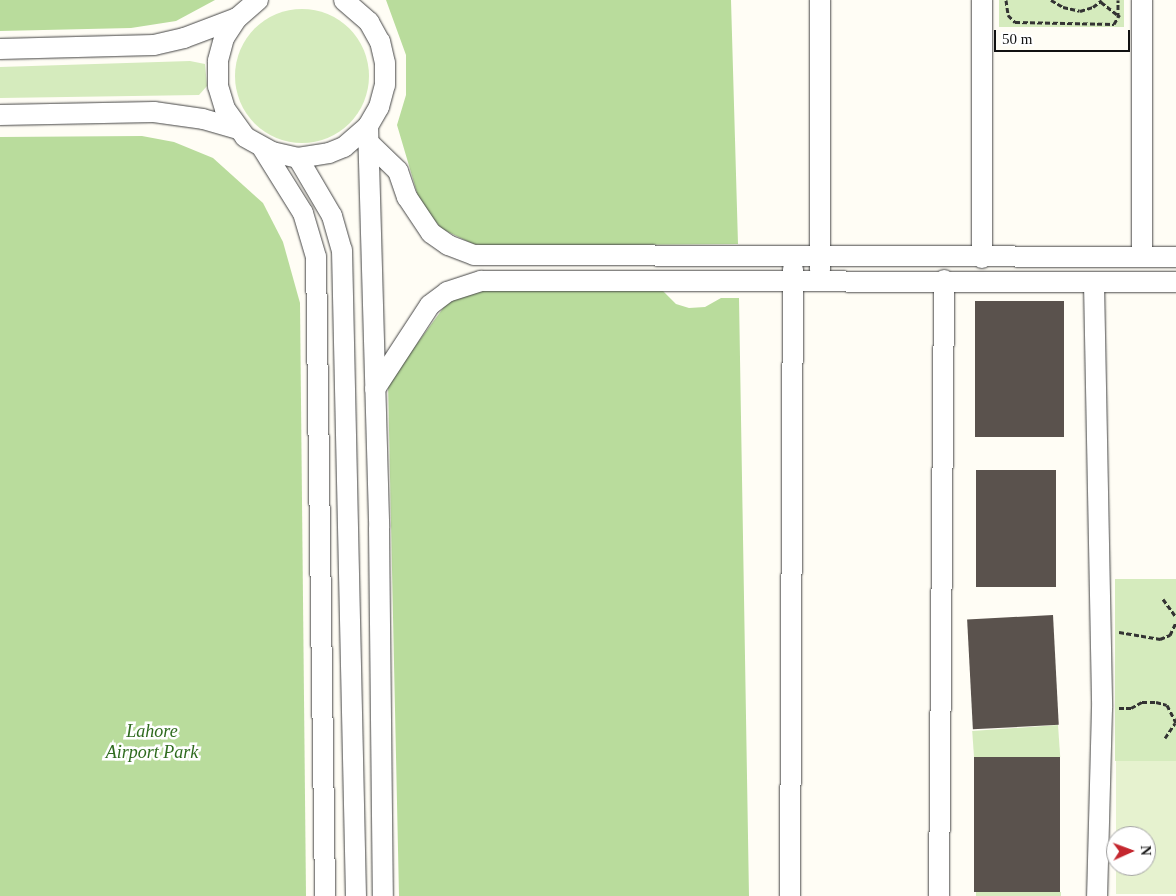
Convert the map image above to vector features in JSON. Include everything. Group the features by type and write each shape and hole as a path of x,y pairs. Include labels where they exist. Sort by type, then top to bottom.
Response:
{"street":[{"path":"0,49 154,45 184,38 237,18 258,0"},
{"path":"344,0 369,22 380,42 385,78 379,107 368,135 375,389 382,896"},
{"path":"366,0 369,22"},
{"path":"820,0 819,258 821,281"},
{"path":"982,0 982,258"},
{"path":"1142,9 1142,257"},
{"path":"237,18 222,46 218,61 218,86 224,109 238,129 263,149 303,213 314,246 325,896"},
{"path":"0,115 154,112 203,119 238,129"},
{"path":"263,149 298,158 329,153 368,135"},
{"path":"368,135 398,171 407,197 430,233 448,245 474,255 819,258 1176,257"},
{"path":"298,158 332,216 342,250 356,896"},
{"path":"790,896 793,257"},
{"path":"375,389 430,305 466,284 481,281 944,280 1094,283 1176,282"},
{"path":"939,896 944,280"},
{"path":"1094,283 1102,708 1097,896"}],"path":[{"path":"1006,0 1008,15 1015,22 1114,24 1118,17 1118,0"},
{"path":"1051,0 1063,8 1080,11 1102,1 1118,17"},
{"path":"1118,17 1142,9"},
{"path":"1163,600 1176,616"},
{"path":"1100,632 1160,639 1170,635 1176,622"},
{"path":"1102,708 1130,708 1142,702 1156,702 1167,705 1176,723 1165,738"}],"green space":[{"path":"0,0 215,0 176,21 131,28 0,31"},
{"path":"386,0 731,0 738,244 489,246 473,244 442,229 420,203 397,125 406,95 406,55"},
{"path":"999,0 1124,0 1124,27 999,27"},
{"path":"302,9 328,14 339,20 349,29 358,39 364,50 369,76 364,102 358,113 349,123 339,132 328,138 302,143 276,138 265,132 255,123 246,113 240,102 235,76 240,50 246,39 255,29 265,20 276,14"},
{"path":"190,61 205,64 207,86 199,95 0,98 0,67"},
{"name":"Lahore Airport Park","path":"142,136 174,142 213,158 263,203 283,242 300,303 306,896 0,896 0,137"},
{"path":"491,290 663,291 676,304 689,308 705,307 721,298 739,298 749,896 399,896 388,383 444,307 461,294"},
{"path":"1115,579 1176,579 1176,761 1115,761"},
{"path":"1058,725 1060,757 974,763 972,731"},
{"path":"1116,761 1176,761 1176,894 1116,894 1116,876 1156,876 1156,826 1116,826"},
{"path":"976,890 1061,892 1061,896 976,896"}],"building":[{"path":"975,301 1064,301 1064,437 975,437"},
{"path":"976,470 1056,470 1056,587 976,587"},
{"path":"1053,615 1059,725 973,729 967,620"},
{"path":"974,757 1060,757 1060,892 974,892"}]}
